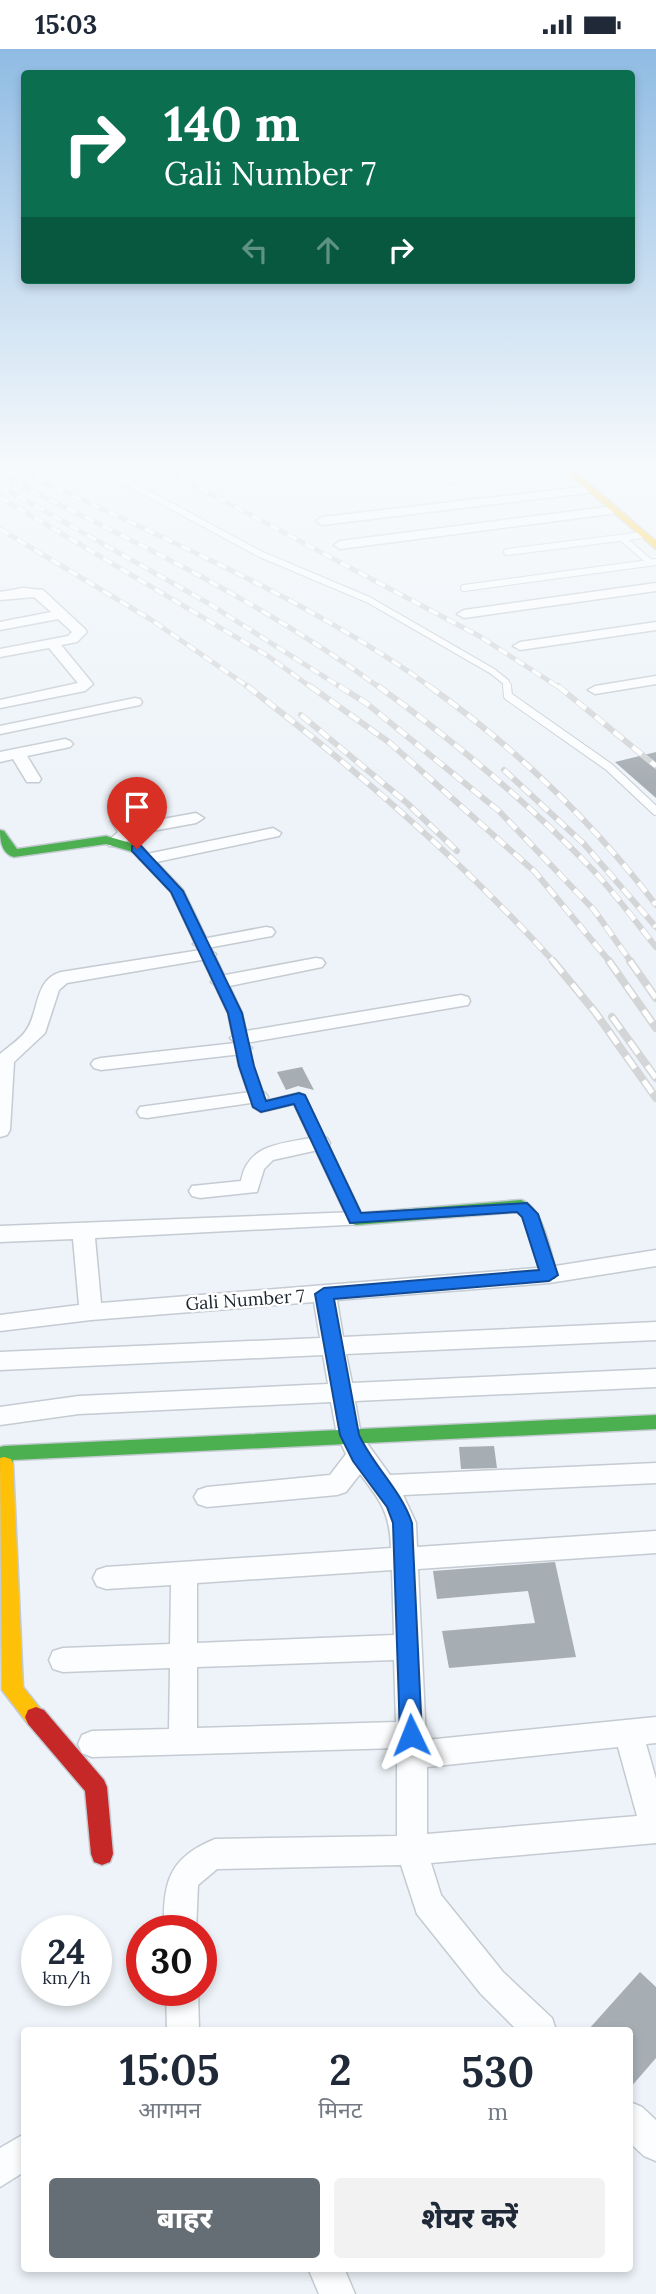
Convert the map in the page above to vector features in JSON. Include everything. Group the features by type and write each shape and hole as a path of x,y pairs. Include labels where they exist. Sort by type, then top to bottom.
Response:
{"street":[{"path":"464,614 656,587"},
{"path":"0,596 23,592 38,593 80,632 79,635 52,643 0,653"},
{"path":"0,626 62,614"},
{"path":"520,646 656,625"},
{"path":"0,704 80,688 86,684 52,643"},
{"path":"595,690 656,680"},
{"path":"0,715 119,695"},
{"path":"0,730 135,702"},
{"path":"0,757 65,744"},
{"path":"18,754 33,779"},
{"path":"120,837 120,821 138,807 135,797"},
{"path":"0,834 7,855 120,837 196,818"},
{"path":"147,859 273,833"},
{"path":"120,837 137,849 177,891 235,1013 241,1043 261,1107 299,1098 356,1219"},
{"path":"0,1130 2,1063 34,1033 50,988 61,978 204,949 266,932"},
{"path":"220,982 316,963"},
{"path":"101,1064 241,1043 461,1001"},
{"path":"147,1112 258,1097"},
{"path":"200,1191 250,1187 254,1166 266,1155 320,1143"},
{"path":"0,1234 356,1219 521,1206 530,1214 549,1275"},
{"path":"83,1231 91,1312"},
{"name":"Gali Number 7","path":"0,1323 91,1312 549,1275 656,1258"},
{"path":"324,1294 354,1446 400,1514 411,1745 412,1850 428,1903 492,1983 537,2027"},
{"path":"0,1361 656,1331"},
{"path":"0,1416 79,1405 656,1378"},
{"path":"102,1854 96,1787 13,1690 4,1453 354,1446 656,1422"},
{"path":"207,1497 337,1485 354,1446"},
{"path":"382,1486 656,1473"},
{"path":"106,1578 656,1542"},
{"path":"183,1741 184,1573"},
{"path":"63,1660 407,1647"},
{"path":"92,1744 183,1741 411,1745 643,1732 655,1829 412,1850 215,1854 197,1861 186,1874 180,1889 180,1915"},
{"path":"182,2006 183,2027"},
{"path":"633,2122 656,2144"},
{"path":"0,2170 21,2153"},
{"path":"328,2272 337,2294"}],"lane":[{"path":"307,574 369,600 492,671 506,682 508,696 609,767 656,811"},
{"path":"464,588 572,574"}],"building":[{"path":"656,752 656,798 615,762"},
{"path":"302,1067 314,1090 298,1086 286,1090 277,1072"},
{"path":"494,1446 497,1468 461,1469 459,1447"},
{"path":"555,1562 576,1657 449,1668 442,1631 535,1623 528,1591 437,1599 433,1571"},
{"path":"640,1972 656,1987 656,2058 633,2085 633,2027 591,2027"}],"railway":[{"path":"75,574 150,619 250,688"},
{"path":"129,574 268,656 312,688"},
{"path":"156,574 208,603 342,688"},
{"path":"195,574 293,629 380,688"},
{"path":"238,574 333,625 432,688"},
{"path":"362,574 479,636 560,688"},
{"path":"247,686 407,817 483,888 554,962"},
{"path":"310,686 390,743 535,872 610,962"},
{"path":"339,686 366,703 499,811 594,910 631,962"},
{"path":"378,686 461,750 541,819 600,877 656,947"},
{"path":"429,686 491,734 551,787 606,844 656,905"},
{"path":"558,686 656,766"},
{"path":"301,715 407,803 457,851"},
{"path":"504,770 584,844 656,927"},
{"path":"553,961 595,1012 656,1098"},
{"path":"609,961 656,1028"},
{"path":"630,961 656,998"},
{"path":"612,1017 656,1078"}],"traffic: fast":[{"path":"0,834 14,853 106,840 137,849 177,890 235,1013 246,1066 261,1107 299,1098 356,1219 521,1206 530,1214 549,1275"},
{"path":"4,1464 4,1453 656,1422"}],"traffic: slow":[{"path":"4,1464 13,1690 36,1717"}],"traffic: jam":[{"path":"36,1717 96,1787 102,1854"}],"route":[{"path":"137,849 177,891 235,1013 246,1066 261,1107 299,1098 356,1219 521,1206 530,1214 549,1275 324,1294 349,1435 359,1456 396,1504 402,1523 411,1735"}]}
